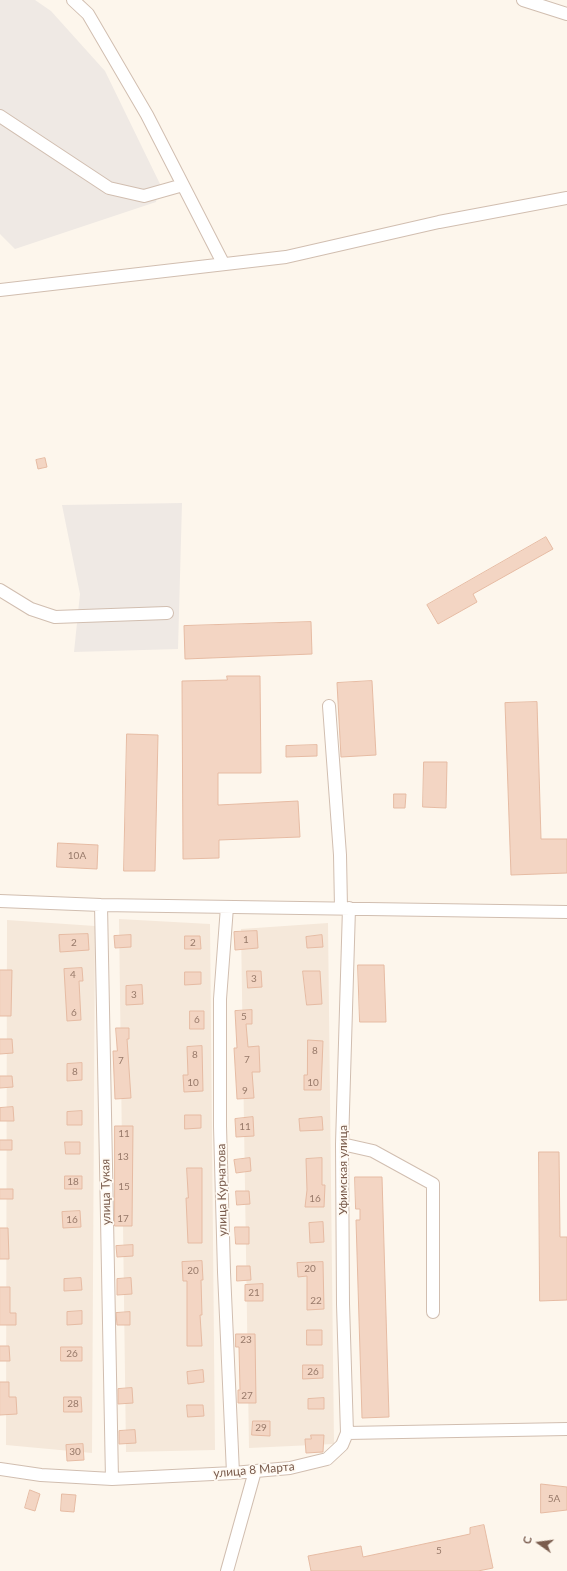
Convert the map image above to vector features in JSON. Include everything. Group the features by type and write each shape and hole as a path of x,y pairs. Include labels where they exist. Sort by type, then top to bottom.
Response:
{"street":[{"path":"73,0 88,14 147,115 223,263"},
{"path":"522,0 567,14"},
{"path":"0,116 109,188 144,196 183,185"},
{"path":"0,290 223,263 286,257 340,246 439,222 567,198"},
{"path":"0,590 31,609 55,617 167,613"},
{"name":"Уфимская улица","path":"329,706 345,908 342,1144 343,1304 347,1433"},
{"path":"0,901 101,905 567,912"},
{"name":"улица Тукая","path":"101,905 112,1479"},
{"name":"улица Курчатова","path":"227,907 220,999 220,1118 224,1272 233,1473"},
{"path":"342,1144 373,1151 433,1184 433,1312"},
{"path":"347,1433 567,1429"},
{"name":"улица 8 Марта","path":"0,1469 41,1475 112,1479 233,1473 290,1468 327,1459 342,1445 347,1433"},
{"path":"227,1571 255,1471"}],"shaded area":[{"path":"0,0 35,0 51,11 105,71 160,184 156,202 15,249 0,234"},
{"path":"182,503 178,649 74,652 80,594 62,505"},
{"path":"119,919 210,924 215,1450 126,1452"},
{"path":"7,920 95,926 92,1453 6,1445"},
{"path":"328,923 334,1444 249,1448 241,929"}],"building":[{"path":"45,458 47,467 38,469 36,460"},
{"path":"546,537 553,549 473,594 477,602 438,624 427,605"},
{"path":"311,622 312,654 185,659 184,626"},
{"path":"227,676 260,676 261,773 218,773 218,805 298,801 300,837 219,840 219,858 183,859 182,681 227,680"},
{"path":"372,681 376,755 341,757 337,683"},
{"path":"537,702 541,839 567,839 567,873 511,875 505,703"},
{"path":"127,734 158,735 155,871 124,871"},
{"path":"317,745 317,756 286,757 286,746"},
{"path":"424,762 447,762 446,808 423,807"},
{"path":"394,794 406,794 405,808 394,808"},
{"path":"58,843 98,845 97,869 57,867"},
{"path":"257,931 258,948 235,950 234,932"},
{"path":"88,934 89,950 60,952 59,935"},
{"path":"131,935 131,947 115,948 114,936"},
{"path":"322,935 323,947 307,948 306,937"},
{"path":"185,936 200,936 201,949 185,949"},
{"path":"358,965 384,965 386,1022 360,1022"},
{"path":"82,968 83,981 79,981 81,1020 67,1021 64,969"},
{"path":"0,970 12,970 11,1016 0,1016"},
{"path":"247,971 261,971 262,987 248,988"},
{"path":"303,971 320,971 322,1004 307,1005"},
{"path":"185,972 201,972 201,984 185,985"},
{"path":"142,985 143,1004 126,1005 126,986"},
{"path":"252,1010 252,1024 246,1024 248,1047 259,1046 260,1072 252,1072 254,1098 237,1099 234,1048 237,1048 235,1011"},
{"path":"190,1011 204,1011 204,1029 190,1029"},
{"path":"116,1028 129,1028 129,1039 127,1039 131,1098 115,1099 113,1051 117,1051"},
{"path":"0,1039 12,1039 13,1053 0,1054"},
{"path":"308,1040 323,1041 321,1090 304,1090 304,1075 307,1075"},
{"path":"202,1046 203,1091 184,1092 183,1075 188,1075 187,1047"},
{"path":"82,1063 82,1080 67,1081 67,1064"},
{"path":"0,1076 12,1076 13,1087 0,1088"},
{"path":"13,1107 14,1121 0,1121 0,1108"},
{"path":"82,1111 82,1125 67,1125 67,1112"},
{"path":"185,1115 201,1115 201,1128 185,1129"},
{"path":"253,1117 254,1136 236,1137 235,1119"},
{"path":"322,1117 323,1130 300,1131 299,1119"},
{"path":"115,1126 133,1126 132,1226 115,1226"},
{"path":"0,1140 12,1140 12,1150 0,1150"},
{"path":"65,1142 80,1142 80,1154 66,1154"},
{"path":"539,1152 559,1152 560,1237 567,1237 567,1300 540,1301"},
{"path":"250,1158 251,1171 236,1173 234,1160"},
{"path":"322,1158 322,1185 325,1185 324,1207 305,1207 307,1190 306,1159"},
{"path":"187,1168 202,1168 202,1243 188,1243 186,1198 188,1198"},
{"path":"65,1176 82,1176 82,1189 65,1189"},
{"path":"355,1177 382,1177 389,1417 362,1418 356,1220 360,1220 360,1209 356,1209"},
{"path":"0,1189 13,1189 13,1199 0,1199"},
{"path":"236,1191 249,1191 250,1204 237,1205"},
{"path":"80,1211 81,1227 63,1228 62,1212"},
{"path":"323,1222 324,1242 310,1243 309,1223"},
{"path":"235,1227 249,1227 249,1244 236,1244"},
{"path":"0,1228 8,1228 9,1259 0,1259"},
{"path":"133,1245 133,1256 117,1257 116,1246"},
{"path":"202,1261 202,1315 200,1315 202,1346 187,1346 187,1281 183,1281 182,1262"},
{"path":"323,1262 324,1309 307,1310 307,1276 298,1277 297,1263"},
{"path":"237,1266 250,1266 251,1280 237,1281"},
{"path":"81,1278 82,1290 64,1291 64,1279"},
{"path":"131,1278 132,1294 117,1295 117,1279"},
{"path":"263,1284 263,1301 245,1301 245,1285"},
{"path":"0,1287 10,1287 10,1313 16,1313 16,1325 0,1325"},
{"path":"82,1311 82,1324 67,1325 67,1312"},
{"path":"130,1312 130,1325 117,1325 116,1313"},
{"path":"307,1330 322,1330 322,1345 307,1345"},
{"path":"236,1334 255,1334 256,1403 238,1403 238,1390 240,1390 239,1347 236,1347"},
{"path":"0,1346 9,1346 10,1361 0,1361"},
{"path":"61,1347 82,1347 82,1361 61,1361"},
{"path":"303,1365 323,1365 323,1378 303,1379"},
{"path":"203,1370 204,1382 188,1384 187,1372"},
{"path":"0,1382 9,1382 9,1397 16,1397 17,1414 0,1415"},
{"path":"132,1388 133,1403 118,1404 118,1389"},
{"path":"64,1397 81,1397 82,1412 64,1412"},
{"path":"324,1398 324,1409 308,1409 308,1399"},
{"path":"187,1405 203,1405 204,1416 188,1417"},
{"path":"253,1421 270,1421 270,1436 252,1435"},
{"path":"135,1430 136,1443 119,1444 119,1431"},
{"path":"311,1435 324,1435 323,1452 306,1453 305,1439 311,1439"},
{"path":"83,1444 84,1460 67,1461 66,1445"},
{"path":"541,1484 567,1487 567,1510 541,1513"},
{"path":"30,1490 40,1494 35,1511 25,1508"},
{"path":"62,1494 76,1495 74,1512 61,1511"},
{"path":"484,1525 493,1568 478,1571 311,1571 308,1556 361,1546 363,1557 470,1534 470,1528"}]}
